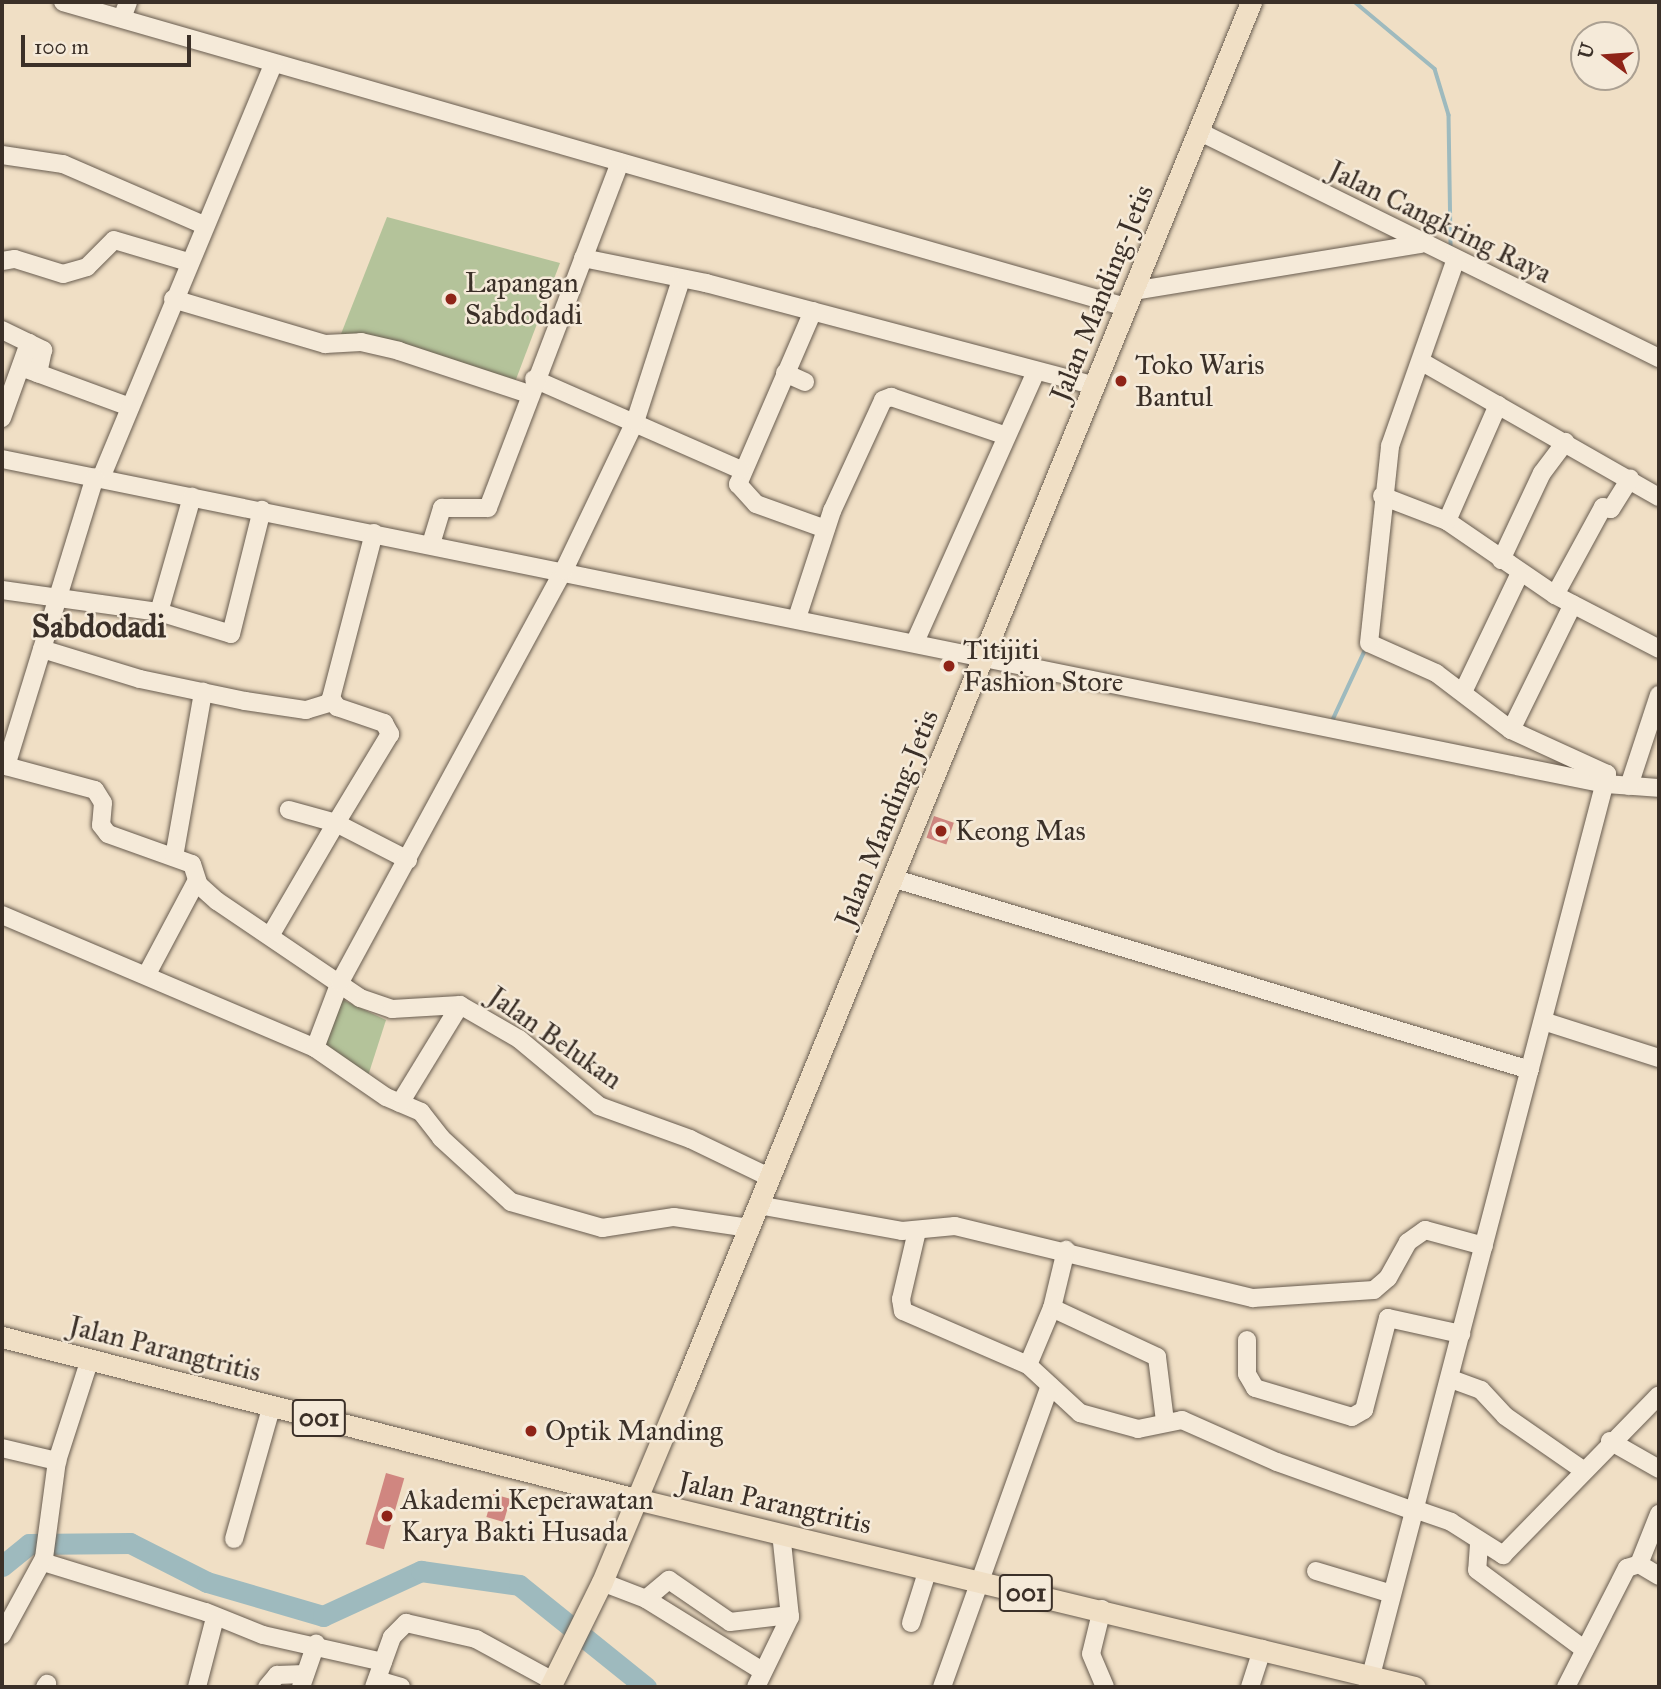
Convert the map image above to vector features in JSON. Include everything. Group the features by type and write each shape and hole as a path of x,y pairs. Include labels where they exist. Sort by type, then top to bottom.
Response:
{"main road":[{"name":"Jalan Manding-Jetis","path":"552,1684 602,1582 982,656 1096,386 1251,2"},
{"name":"Jalan Parangtritis","path":"2,1337 636,1499 1262,1649 1370,1682 1415,1687"}],"street":[{"path":"63,2 125,10 273,64 620,162 1129,299 1421,244"},
{"path":"202,692 174,857 108,834 101,825 103,803 95,790 4,765 98,477 130,407 188,262 273,64"},
{"name":"Jalan Cangkring Raya","path":"1198,131 1451,259 1659,358"},
{"path":"2,155 63,164 204,225"},
{"path":"431,544 442,508 488,508 531,386 620,162"},
{"path":"2,261 15,259 63,274 87,267 114,240 188,262"},
{"path":"583,258 813,311 1096,386"},
{"path":"1370,1682 1392,1594 1417,1511 1607,774 1599,767 1511,730 1463,692 1413,660 1369,643 1382,495 1390,446 1422,362 1451,259"},
{"path":"315,1048 340,982 564,570 635,422 681,280"},
{"path":"173,299 325,344 361,342 531,386 635,422 741,470"},
{"path":"813,311 741,470 738,484 749,500 826,529"},
{"path":"2,330 44,352 38,373"},
{"path":"2,418 29,343"},
{"path":"1422,362 1659,497"},
{"path":"21,367 130,407"},
{"path":"915,642 1004,435 1036,371"},
{"path":"785,373 806,382"},
{"path":"797,618 826,529 885,398 1004,435"},
{"path":"1447,521 1498,405"},
{"path":"1501,560 1542,473 1565,442"},
{"path":"2,460 564,570 1605,784 1659,788"},
{"path":"1555,595 1603,506 1611,509 1630,480"},
{"path":"1382,495 1447,521 1555,595 1659,649"},
{"path":"159,612 192,497"},
{"path":"2,590 59,594 159,612 231,634 262,510"},
{"path":"332,702 374,533"},
{"path":"1463,692 1520,573"},
{"path":"1511,730 1573,604"},
{"path":"42,649 139,679 202,692 306,710 332,702 384,723 390,734 270,936"},
{"path":"1629,786 1659,695"},
{"path":"289,810 336,823 408,860"},
{"name":"Jalan Belukan","path":"174,857 192,864 197,880 217,901 360,998 384,1007 460,1005 527,1045 599,1106 690,1139 769,1177"},
{"path":"892,878 1530,1070"},
{"path":"147,974 197,880"},
{"path":"2,915 147,974 242,1020 315,1048 400,1103 421,1112 441,1138 511,1202 602,1228 674,1217 749,1228"},
{"path":"400,1103 460,1005"},
{"path":"1543,1021 1659,1058"},
{"path":"758,1205 917,1231 955,1226 1066,1250 1205,1291 1263,1298 1374,1290 1388,1278 1408,1242 1425,1230 1484,1246"},
{"path":"917,1231 901,1299 903,1311 1028,1366 1090,1417 1138,1429 1165,1421 1190,1423 1277,1462 1451,1522 1499,1556 1509,1552 1610,1441 1659,1395"},
{"path":"1028,1366 1052,1308 1066,1250"},
{"path":"1052,1308 1157,1357 1165,1421"},
{"path":"1247,1340 1247,1374 1255,1388 1352,1418 1364,1410 1388,1318 1461,1334"},
{"path":"2,1635 43,1560 50,1532 57,1461 90,1359"},
{"path":"1451,1379 1481,1390 1505,1416 1583,1470"},
{"path":"942,1687 977,1581 1050,1386"},
{"path":"234,1539 272,1405"},
{"path":"1610,1441 1659,1469"},
{"path":"2,1448 57,1461"},
{"path":"1640,1564 1659,1514"},
{"path":"602,1582 646,1599 759,1679 790,1615 781,1533"},
{"path":"1479,1544 1477,1570 1585,1650"},
{"path":"43,1560 263,1635 316,1644 383,1662"},
{"path":"1566,1687 1627,1568 1640,1564 1659,1576"},
{"path":"911,1623 928,1569"},
{"path":"1316,1571 1392,1594"},
{"path":"646,1599 665,1580 730,1622 790,1615"},
{"path":"1101,1609 1091,1654 1105,1687"},
{"path":"197,1687 215,1618"},
{"path":"401,1687 375,1683 397,1629 412,1623 488,1644 552,1684"},
{"path":"267,1687 277,1675 303,1681 316,1644"},
{"path":"1250,1687 1262,1649"}],"green space":[{"name":"Lapangan Sabdodadi","path":"387,217 560,263 515,382 341,334"},
{"path":"339,998 386,1020 367,1079 319,1048"}],"building":[{"name":"Keong Mas","path":"934,816 954,823 946,845 927,838"},
{"name":"Akademi Keperawatan Karya Bakti Husada","path":"386,1473 404,1478 384,1549 366,1544"},
{"path":"493,1494 510,1499 504,1522 486,1517"}],"waterway":[{"path":"1355,2 1435,69 1449,115 1451,247"},
{"path":"1333,719 1366,648"},
{"path":"2,1566 29,1544 130,1543 207,1582 323,1616 421,1571 519,1585 646,1687"}],"place":[{"name":"Lapangan Sabdodadi","path":"451,299"},
{"name":"Toko Waris Bantul","path":"1121,381"},
{"name":"Titijiti Fashion Store","path":"949,666"},
{"name":"Keong Mas","path":"941,831"},
{"name":"Optik Manding","path":"531,1431"},
{"name":"Akademi Keperawatan Karya Bakti Husada","path":"387,1516"}],"district":[{"name":"Sabdodadi","path":"99,627"}]}
